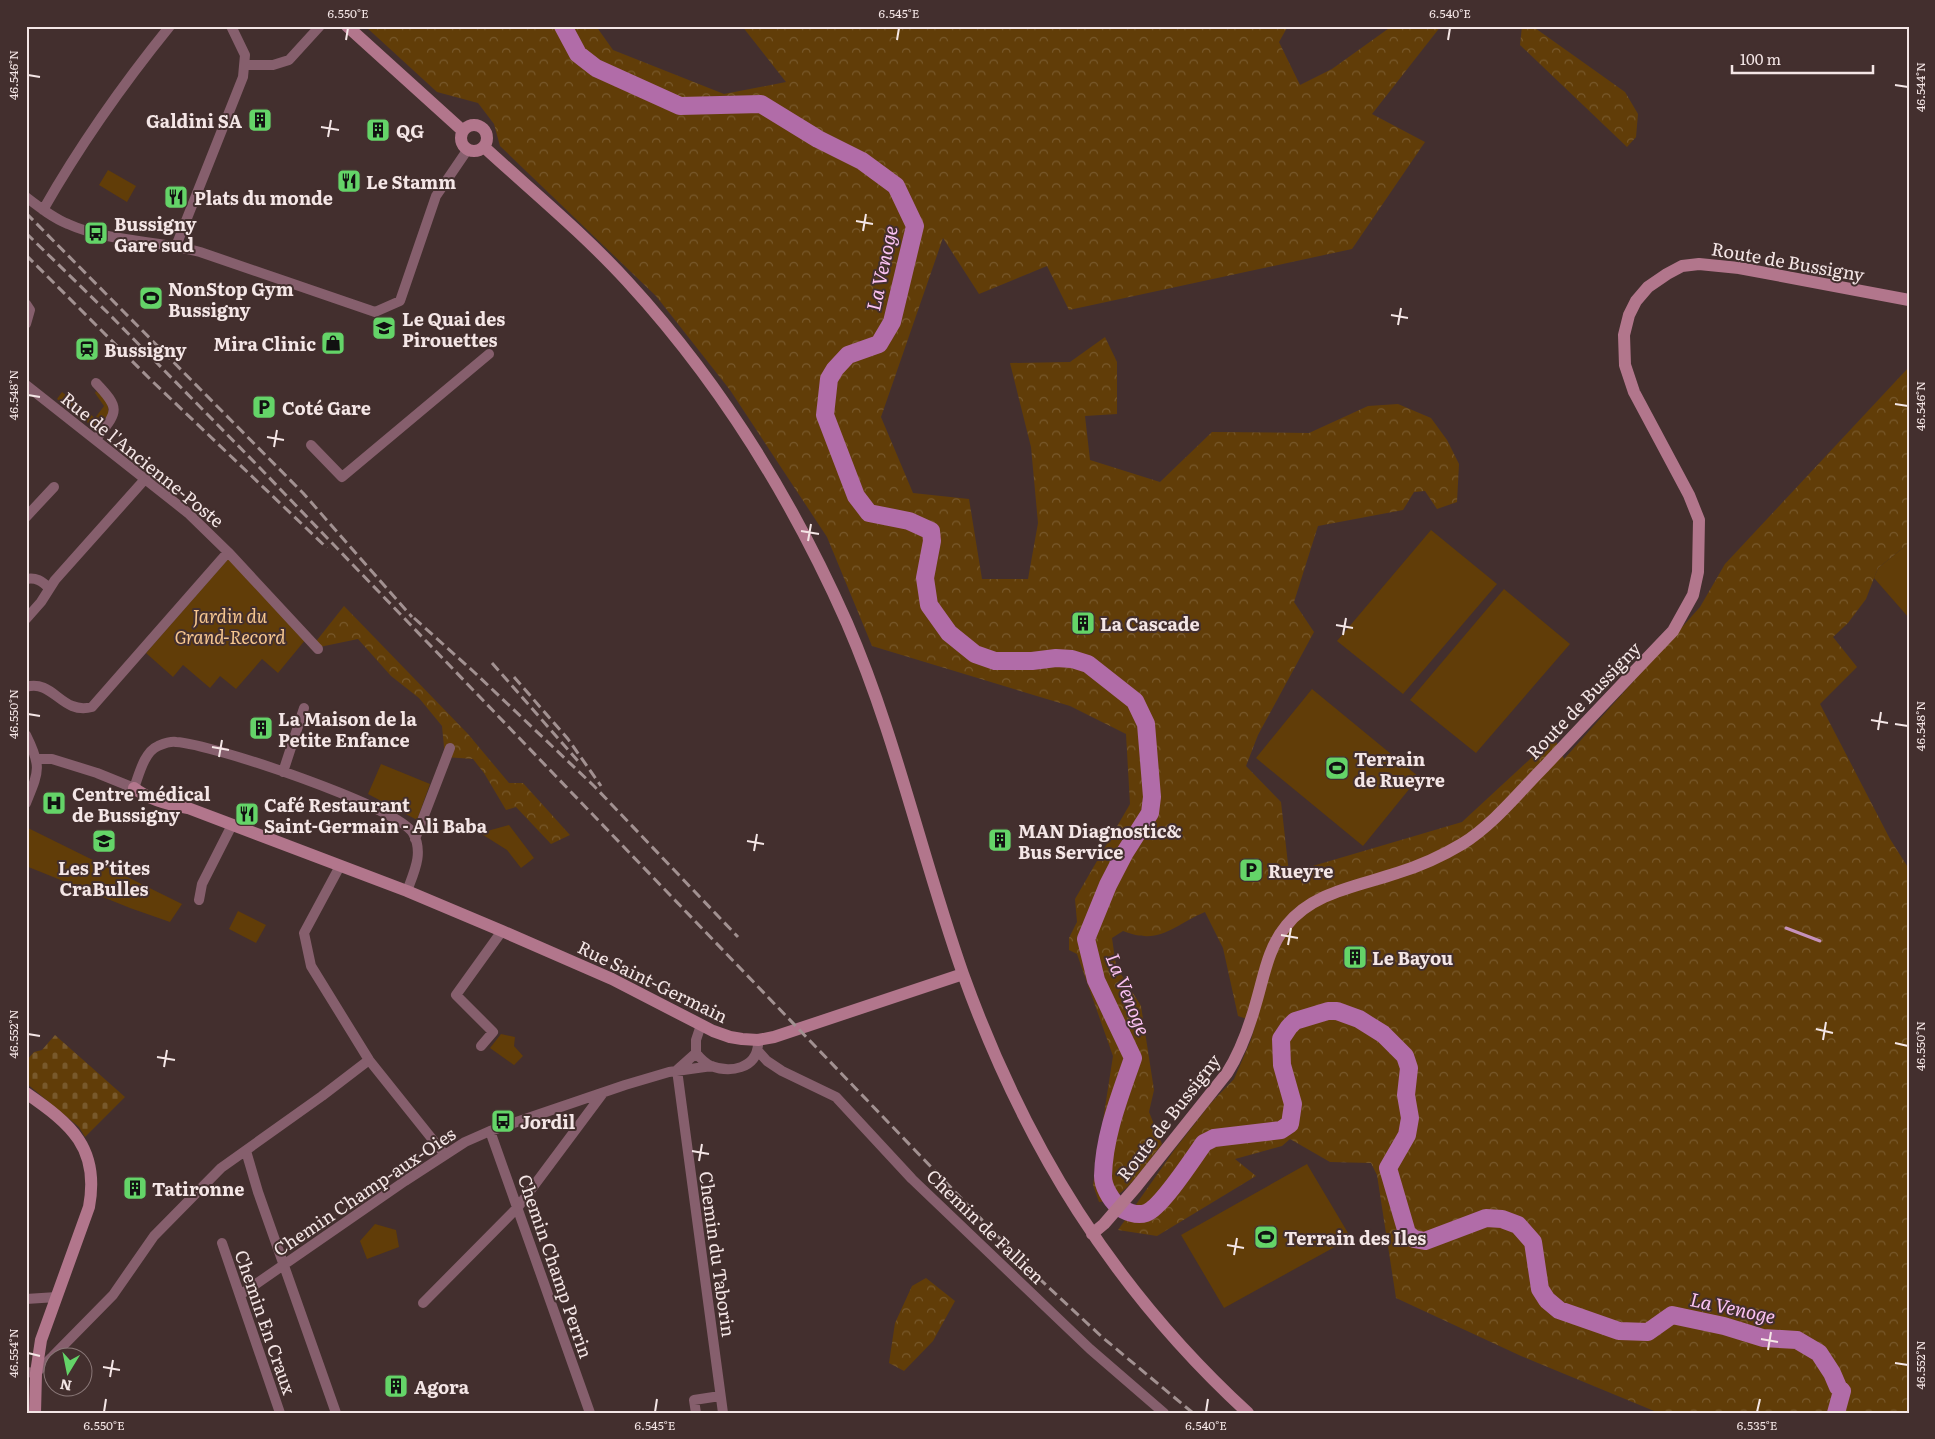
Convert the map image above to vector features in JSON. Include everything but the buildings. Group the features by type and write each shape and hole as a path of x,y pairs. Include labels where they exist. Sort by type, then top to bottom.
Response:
{"street":[{"path":"43,210 67,168 127,80 170,26"},
{"path":"176,246 240,89 245,66 244,55 231,26"},
{"path":"245,66 273,65 288,60 320,26"},
{"path":"346,26 463,131"},
{"path":"463,131 474,126 482,128 487,135 484,147 476,151 468,150"},
{"path":"463,131 461,139 468,150"},
{"path":"484,147 592,245 626,280 659,317 698,366 758,454 802,530 851,634 876,698 963,974 1012,1094 1056,1176 1092,1234 1134,1291 1173,1337 1248,1413"},
{"path":"26,197 43,210 67,224 96,233 176,246 375,312 400,301 436,196 468,150"},
{"name":"Route de Bussigny","path":"1092,1234 1110,1218 1136,1187 1212,1093 1238,1055 1274,944 1286,925 1305,907 1316,901 1344,889 1398,873 1433,860 1464,843 1481,830 1524,788 1673,631 1686,610 1693,594 1698,572 1699,520 1634,392 1625,365 1624,335 1629,315 1636,301 1648,287 1682,266 1699,264 1740,268 1909,300"},
{"path":"26,304 30,310 26,324"},
{"path":"311,446 342,477 489,354"},
{"path":"96,384 110,397 114,407 112,418 96,439"},
{"name":"Rue de l'Ancienne-Poste","path":"26,385 188,513 228,552 318,649"},
{"path":"26,620 41,602 49,588 146,478"},
{"path":"26,517 54,487"},
{"path":"30,686 44,687 75,708 92,707 228,552"},
{"path":"28,576 42,581 49,588"},
{"path":"283,772 304,708"},
{"path":"26,735 37,759 38,774 26,803"},
{"path":"134,788 144,760 155,747 173,741 208,748 283,772 369,805 399,820 412,831 416,839 418,855 417,865 407,891"},
{"path":"416,839 450,748"},
{"name":"Rue Saint-Germain","path":"37,759 52,759 97,773 125,783 141,793 161,801 188,808 407,891 612,979 701,1025 730,1037 758,1045 774,1037 963,974"},
{"path":"199,900 202,884 232,825"},
{"path":"340,866 309,922 304,937 311,966 369,1060 445,1155"},
{"path":"481,1046 493,1032 456,995 502,931"},
{"path":"701,1025 696,1040 696,1053 702,1060 712,1066"},
{"path":"746,1066 753,1061 758,1045"},
{"name":"Chemin de Fallien","path":"758,1045 767,1061 782,1071 836,1097 927,1192 1090,1348 1164,1413"},
{"path":"677,1070 696,1053"},
{"path":"64,1346 113,1296 154,1236 221,1168 369,1060"},
{"name":"Chemin de Fallien","path":"712,1066 728,1068 762,1066 782,1071"},
{"name":"Chemin Champ-aux-Oies","path":"240,1295 465,1142 490,1131 677,1070 712,1066"},
{"name":"Chemin du Taborin","path":"677,1070 723,1413"},
{"path":"26,1093 59,1117 76,1134 88,1153 90,1169 90,1207 31,1372 35,1413"},
{"path":"423,1304 518,1208 603,1093"},
{"name":"Chemin Champ Perrin","path":"490,1131 590,1413"},
{"path":"246,1151 258,1192 336,1413"},
{"name":"Chemin En Craux","path":"222,1242 280,1413"},
{"path":"26,1299 57,1296"},
{"path":"31,1372 42,1364"},
{"path":"696,1413 694,1400 720,1396"}],"green space":[{"path":"365,26 596,26 613,50 724,94 786,82 742,26 1288,26 1279,42 1300,85 1332,69 1392,26 1441,26 1372,114 1425,142 1352,249 1069,310 1047,266 979,294 943,238 881,417 913,493 969,499 982,579 1028,579 1038,523 1031,447 1010,363 1070,362 1105,337 1117,362 1117,414 1085,416 1090,460 1160,482 1212,432 1309,433 1368,406 1398,404 1431,418 1447,440 1459,464 1457,502 1437,509 1425,491 1414,492 1403,510 1318,526 1294,602 1314,632 1258,735 1246,766 1281,802 1289,873 1462,822 1554,737 1564,759 1700,607 1725,564 1909,367 1909,543 1878,568 1866,599 1848,623 1833,637 1857,667 1820,704 1890,839 1909,869 1909,1413 1659,1413 1521,1356 1396,1298 1377,1175 1371,1163 1330,1162 1290,1139 1282,1146 1235,1159 1256,1176 1157,1236 1118,1230 1175,1149 1211,1103 1234,1079 1251,1040 1256,1022 1238,1016 1223,948 1205,912 1157,935 1136,935 1123,931 1112,938 1116,966 1141,1006 1154,1090 1149,1112 1162,1144 1142,1171 1126,1188 1109,1200 1099,1202 1093,1185 1113,1056 1077,954 1069,950 1069,938 1077,922 1075,899 1130,804 1126,734 1070,706 872,646 827,537 730,390 656,296 500,146 494,124 478,103 437,92"},
{"path":"1522,26 1535,26 1535,28 1625,92 1638,114 1636,137 1627,147 1520,45"},
{"path":"108,170 136,186 127,202 99,185"},
{"path":"96,391 107,401 109,414 100,427 92,426 57,399 62,392 95,418 104,406 95,393"},
{"path":"1431,530 1497,584 1403,694 1337,641"},
{"path":"1909,543 1909,618 1874,578 1878,568"},
{"name":"Jardin du Grand-Record","path":"229,558 306,639 278,673 262,659 236,689 220,676 210,688 183,665 173,677 146,653"},
{"name":"Terrain de Rueyre","path":"1504,589 1570,644 1476,753 1410,700"},
{"path":"344,606 468,734 509,783 523,783 570,835 551,844 516,807 506,810 484,773 473,759 445,757 442,726 419,698 391,676 358,639 310,649"},
{"name":"Terrain de Rueyre","path":"1312,689 1419,777 1363,846 1256,758"},
{"path":"381,764 430,784 417,820 368,794"},
{"path":"509,825 534,858 521,868 507,850 480,833"},
{"path":"26,827 182,904 170,922 26,866"},
{"path":"238,911 266,925 256,943 229,929"},
{"path":"501,1034 515,1037 514,1046 523,1056 514,1065 490,1048"},
{"path":"55,1035 125,1097 85,1137 79,1127 26,1083 26,1061 34,1052 42,1050"},
{"name":"Terrain des Iles","path":"1307,1164 1351,1238 1224,1308 1181,1235"},
{"path":"375,1224 396,1230 399,1247 367,1259 360,1241"},
{"path":"926,1278 955,1301 933,1341 904,1371 889,1363 895,1323 912,1286"}],"waterway":[{"name":"La Venoge","path":"563,26 578,54 596,68 680,106 761,104 818,139 862,161 896,186 915,226 892,322 879,344 848,355 835,369 829,379 825,415 856,496 869,513 909,521 931,531 932,541 925,578 929,605 949,633 975,654 995,661 1032,661 1056,658 1072,659 1088,664 1135,701 1146,724 1152,797 1150,813 1124,854 1108,885 1086,939 1096,980 1133,1058 1106,1146 1103,1176 1104,1184 1112,1200 1128,1212 1146,1213 1160,1202 1204,1143 1214,1138 1281,1130 1290,1124 1293,1104 1282,1065 1281,1039 1295,1021 1328,1011 1337,1011 1359,1019 1383,1034 1405,1056 1409,1068 1406,1095 1410,1118 1407,1135 1388,1168 1407,1233 1414,1239 1425,1241 1486,1218 1502,1219 1518,1225 1533,1242 1540,1289 1547,1300 1559,1310 1619,1331 1648,1332 1672,1315 1724,1326 1763,1338 1797,1340 1819,1353 1842,1391 1836,1413"},
{"path":"1786,928 1820,941"}],"railway":[{"path":"26,213 303,493 412,617"},
{"path":"26,233 108,313 259,467 1031,1271 1102,1337 1193,1413"},
{"path":"26,255 151,380 327,548"},
{"path":"414,618 594,786 738,937"},
{"path":"492,663 578,761"},
{"path":"514,677 568,739 601,786"}],"place":[{"name":"Galdini SA","path":"260,120"},
{"name":"QG","path":"378,130"},
{"name":"Le Stamm","path":"349,181"},
{"name":"Plats du monde","path":"176,197"},
{"name":"Bussigny Gare sud","path":"96,233"},
{"name":"NonStop Gym Bussigny","path":"151,298"},
{"name":"Le Quai des Pirouettes","path":"384,328"},
{"name":"Mira Clinic","path":"333,343"},
{"name":"Bussigny","path":"87,349"},
{"name":"Coté Gare","path":"264,407"},
{"name":"La Cascade","path":"1083,623"},
{"name":"La Maison de la Petite Enfance","path":"261,728"},
{"name":"Terrain de Rueyre","path":"1337,768"},
{"name":"Centre médical de Bussigny","path":"54,803"},
{"name":"Café Restaurant Saint-Germain - Ali Baba","path":"247,814"},
{"name":"MAN Diagnostic& Bus Service","path":"1000,840"},
{"name":"Les P’tites CraBulles","path":"104,841"},
{"name":"Rueyre","path":"1251,870"},
{"name":"Le Bayou","path":"1355,957"},
{"name":"Jordil","path":"503,1121"},
{"name":"Tatironne","path":"135,1188"},
{"name":"Terrain des Iles","path":"1266,1237"},
{"name":"Agora","path":"396,1386"}]}
